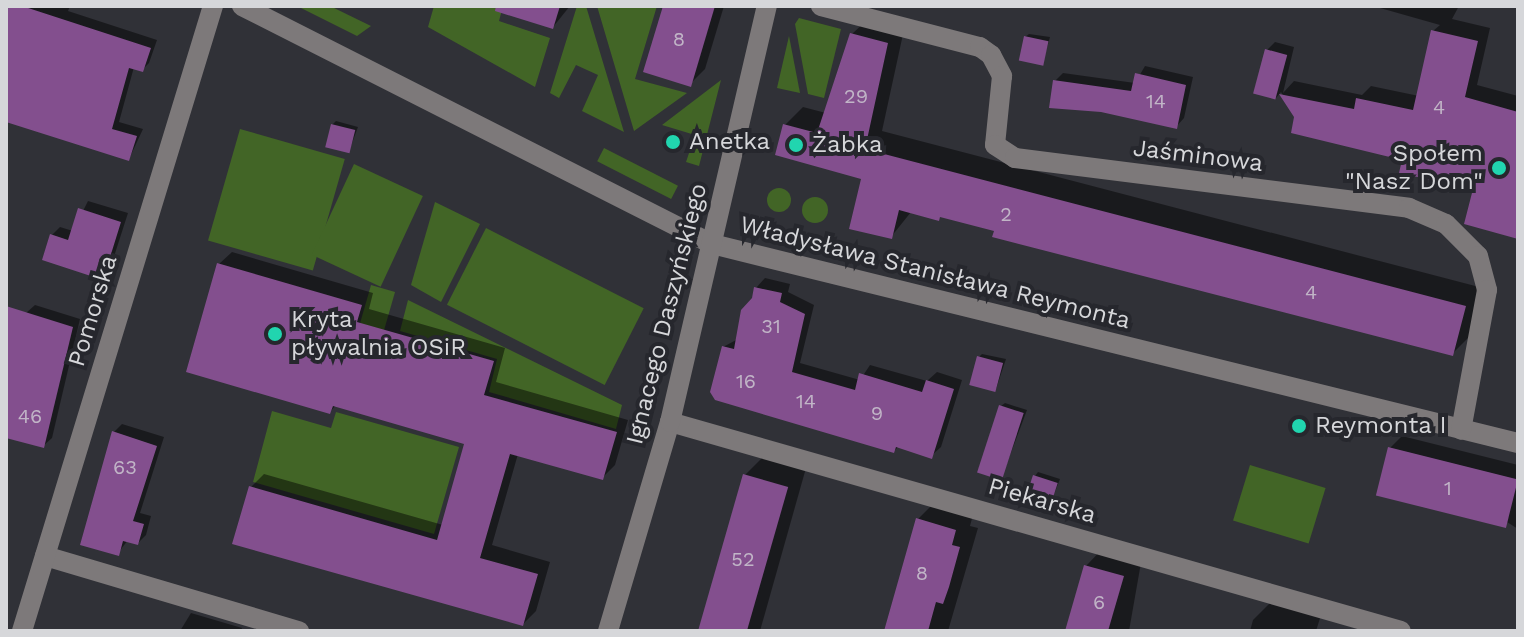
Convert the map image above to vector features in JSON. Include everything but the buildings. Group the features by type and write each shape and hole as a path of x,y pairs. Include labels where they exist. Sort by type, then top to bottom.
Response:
{"street":[{"name":"Pomorska","path":"22,631 213,6"},
{"name":"Władysława Stanisława Reymonta","path":"242,6 712,244 1518,443"},
{"name":"Ignacego Daszyńskiego","path":"608,631 670,422 767,6"},
{"name":"Jaśminowa","path":"821,6 980,47 991,55 1002,76 995,145 1015,158 1409,208 1446,224 1478,256 1487,290 1461,430"},
{"name":"Piekarska","path":"670,422 1401,631"},
{"path":"45,556 299,631"}],"green space":[{"path":"297,6 330,6 371,26 357,36"},
{"path":"434,6 503,6 499,21 550,38 535,87 428,27"},
{"path":"577,6 586,6 624,132 582,111 598,75 576,65 559,98 550,93"},
{"path":"597,6 657,6 635,79 687,93 634,131"},
{"path":"799,18 841,29 824,98 808,94 795,24"},
{"path":"789,36 800,93 777,88"},
{"path":"721,80 699,166 686,162 695,135 662,125"},
{"path":"240,129 345,159 313,271 208,241"},
{"path":"604,148 678,186 671,199 597,161"},
{"path":"354,164 423,196 381,287 312,255"},
{"path":"774,188 784,188 791,195 791,205 784,212 774,212 767,205 767,195"},
{"path":"815,197 824,201 828,210 824,219 815,223 806,219 802,210 806,201"},
{"path":"435,202 480,224 441,302 411,285"},
{"path":"486,228 644,308 605,385 447,305"},
{"path":"371,285 395,292 374,367 350,360"},
{"path":"408,300 622,405 616,429 489,392 497,359 400,331"},
{"path":"272,411 331,428 336,412 459,447 434,534 253,482"},
{"path":"1250,465 1326,488 1309,544 1233,520"}],"place":[{"name":"Anetka","path":"673,142"},
{"name":"Żabka","path":"796,145"},
{"name":"Społem \"Nasz Dom\"","path":"1499,168"},
{"name":"Kryta pływalnia OSiR","path":"275,334"},
{"name":"Reymonta I","path":"1299,426"}]}
